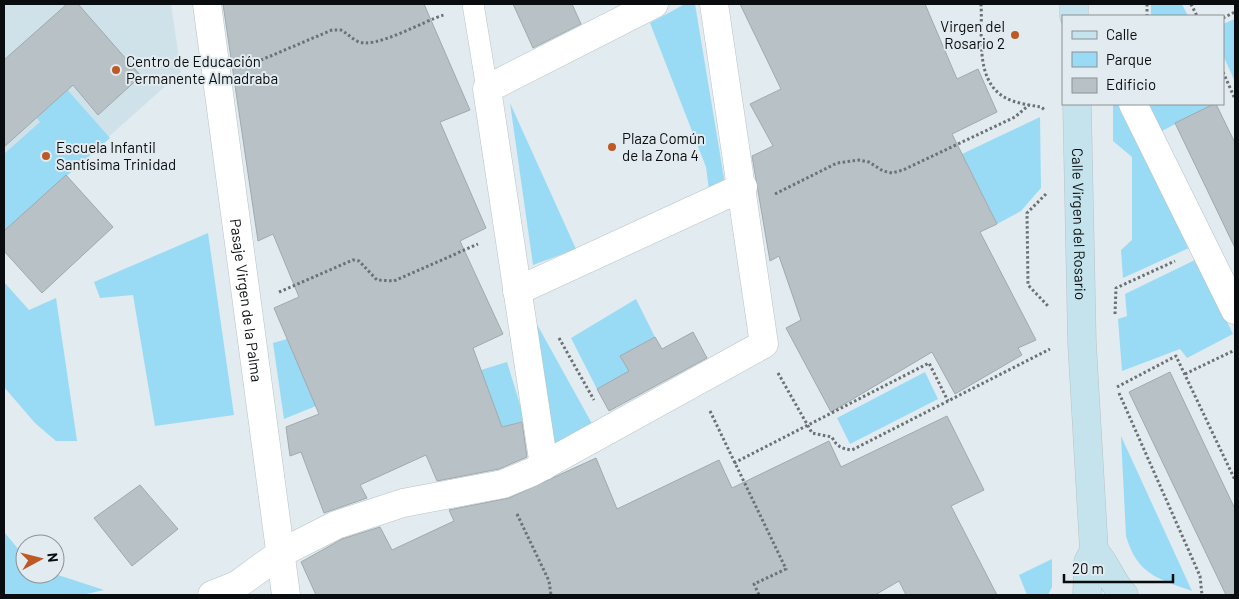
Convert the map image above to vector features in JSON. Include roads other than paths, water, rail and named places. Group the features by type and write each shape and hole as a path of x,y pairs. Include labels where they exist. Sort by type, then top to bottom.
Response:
{"street":[{"name":"Pasaje Virgen de la Palma","path":"206,4 248,302 286,595"},
{"path":"544,466 487,89 654,4"},
{"path":"212,595 236,585 281,553 336,526 403,503 503,484 544,466 764,344 714,4"},
{"name":"Calle Virgen del Rosario","path":"1077,105 1082,343 1094,551 1088,562 1087,595"},
{"path":"1134,105 1235,310"},
{"path":"517,291 744,198"},
{"path":"1094,551 1103,560 1113,583 1124,595"}],"lane":[{"path":"474,6 487,89"}],"place":[{"name":"Virgen del Rosario 2","path":"1015,35"},
{"name":"Centro de Educación Permanente Almadraba","path":"116,70"},
{"name":"Plaza Común de la Zona 4","path":"612,147"},
{"name":"Escuela Infantil Santísima Trinidad","path":"46,156"}]}
